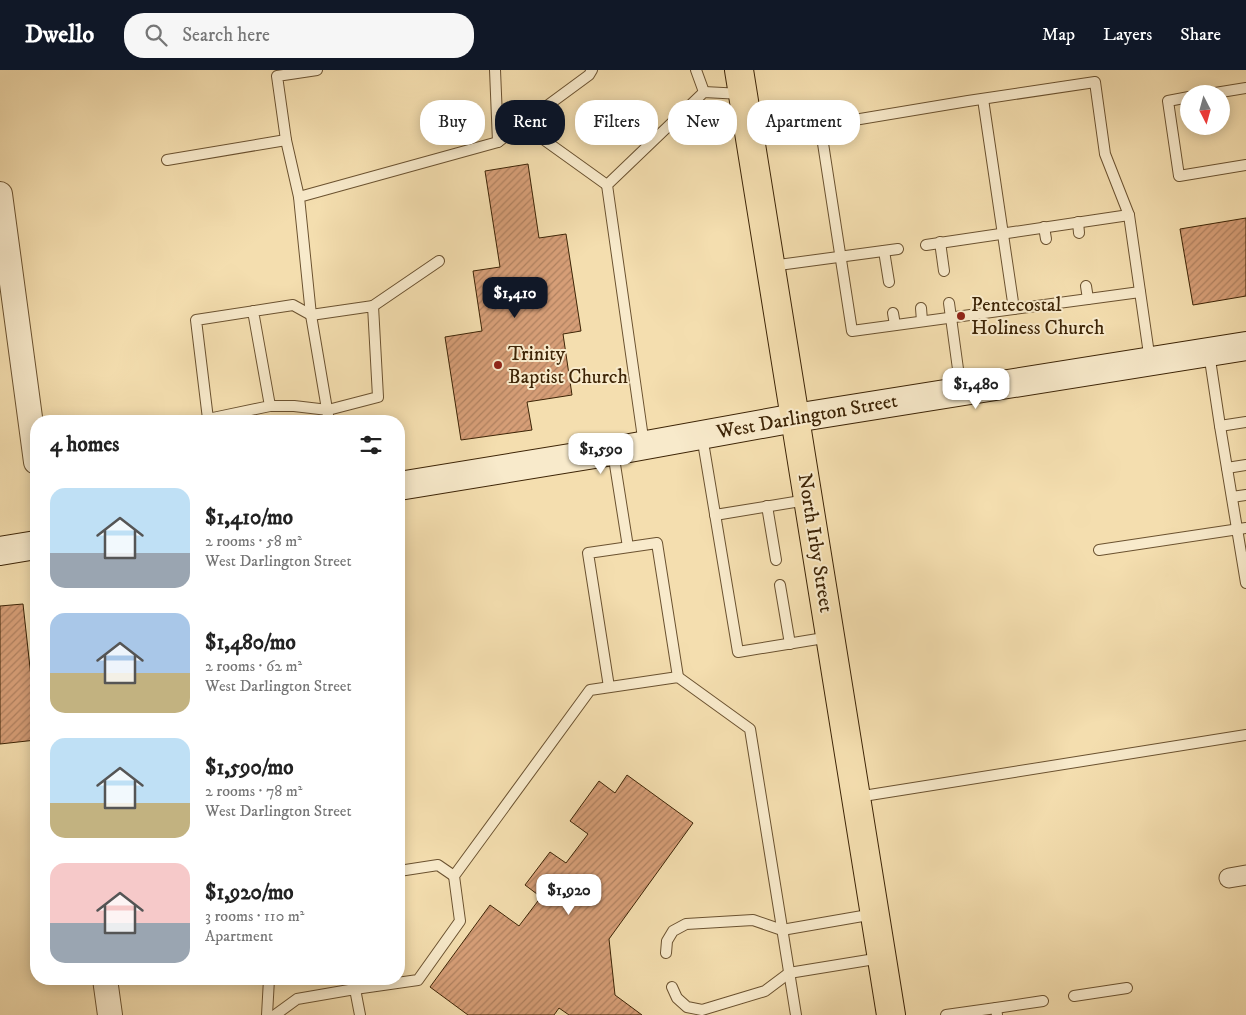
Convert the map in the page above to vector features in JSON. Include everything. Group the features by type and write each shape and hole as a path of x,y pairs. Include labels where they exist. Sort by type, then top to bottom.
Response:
{"main road":[{"name":"North Irby Street","path":"741,82 747,119"},
{"name":"North Irby Street","path":"751,145 891,1015"},
{"name":"West Darlington Street","path":"405,485 613,451 795,418 1246,346"},
{"path":"0,551 30,546"}],"street":[{"path":"0,194 10,298 30,424"},
{"path":"106,985 110,1015"}],"lane":[{"path":"317,70 277,76 286,140 299,196 310,315 329,415"},
{"path":"495,70 496,100"},
{"path":"555,100 589,75 592,70"},
{"path":"696,70 704,92"},
{"path":"607,185 704,92 741,82"},
{"path":"860,118 1095,82 1105,154 1129,214 1150,362"},
{"path":"1230,91 1246,88"},
{"path":"983,99 1014,309"},
{"path":"1180,99 1168,101 1179,176 1246,165"},
{"path":"167,160 286,140"},
{"path":"299,196 495,143"},
{"path":"551,145 607,185 644,445"},
{"path":"823,145 852,331 1140,292"},
{"path":"926,245 1044,227 1079,228 1129,214"},
{"path":"1044,227 1046,239"},
{"path":"940,242 944,271"},
{"path":"770,266 898,249"},
{"path":"884,251 889,282"},
{"path":"208,415 196,320 293,305 310,315 373,306 439,261"},
{"path":"1086,286 1088,299"},
{"path":"1054,292 1055,303"},
{"path":"949,303 961,391"},
{"path":"227,415 270,406 294,406 328,410 378,397 373,306"},
{"path":"921,308 922,321"},
{"path":"253,311 270,406"},
{"path":"893,313 895,325"},
{"path":"1209,352 1232,497 1242,528 1246,583"},
{"path":"1220,426 1246,422"},
{"path":"702,435 738,652 830,638"},
{"path":"613,451 628,547"},
{"path":"1227,468 1246,465"},
{"path":"1232,497 1246,495"},
{"path":"715,515 808,500"},
{"path":"767,506 776,560"},
{"path":"1099,550 1242,528"},
{"path":"609,688 588,553 658,543 678,676 750,729 796,1015"},
{"path":"780,585 790,644"},
{"path":"405,982 418,980 460,921 454,876 590,690 678,676"},
{"path":"856,797 1246,735"},
{"path":"405,870 438,865 454,876"},
{"path":"666,953 667,941 673,931 686,924 753,920 782,930 875,914"},
{"path":"672,987 677,998 687,1007 702,1010 766,991 790,973 882,958"},
{"path":"267,1015 269,985"},
{"path":"355,985 360,1015"},
{"path":"275,1015 297,999 386,985"},
{"path":"1074,996 1127,988"},
{"path":"946,1015 997,1011 1043,1001"}],"building":[{"path":"528,164 539,238 566,234 581,331 563,334 572,395 527,402 532,430 461,440 445,337 482,331 473,271 500,267 485,171"},
{"path":"1246,218 1246,296 1193,305 1180,229"},
{"path":"23,604 30,668 30,741 0,744 0,606"},
{"path":"627,775 693,823 609,939 615,995 642,1015 569,1015 559,1008 554,1015 468,1015 430,987 490,905 519,926 541,897 525,885 550,852 566,863 588,834 570,821 599,781 615,793"}],"place":[{"name":"Pentecostal Holiness Church","path":"961,316"},
{"name":"Trinity Baptist Church","path":"498,365"}]}
